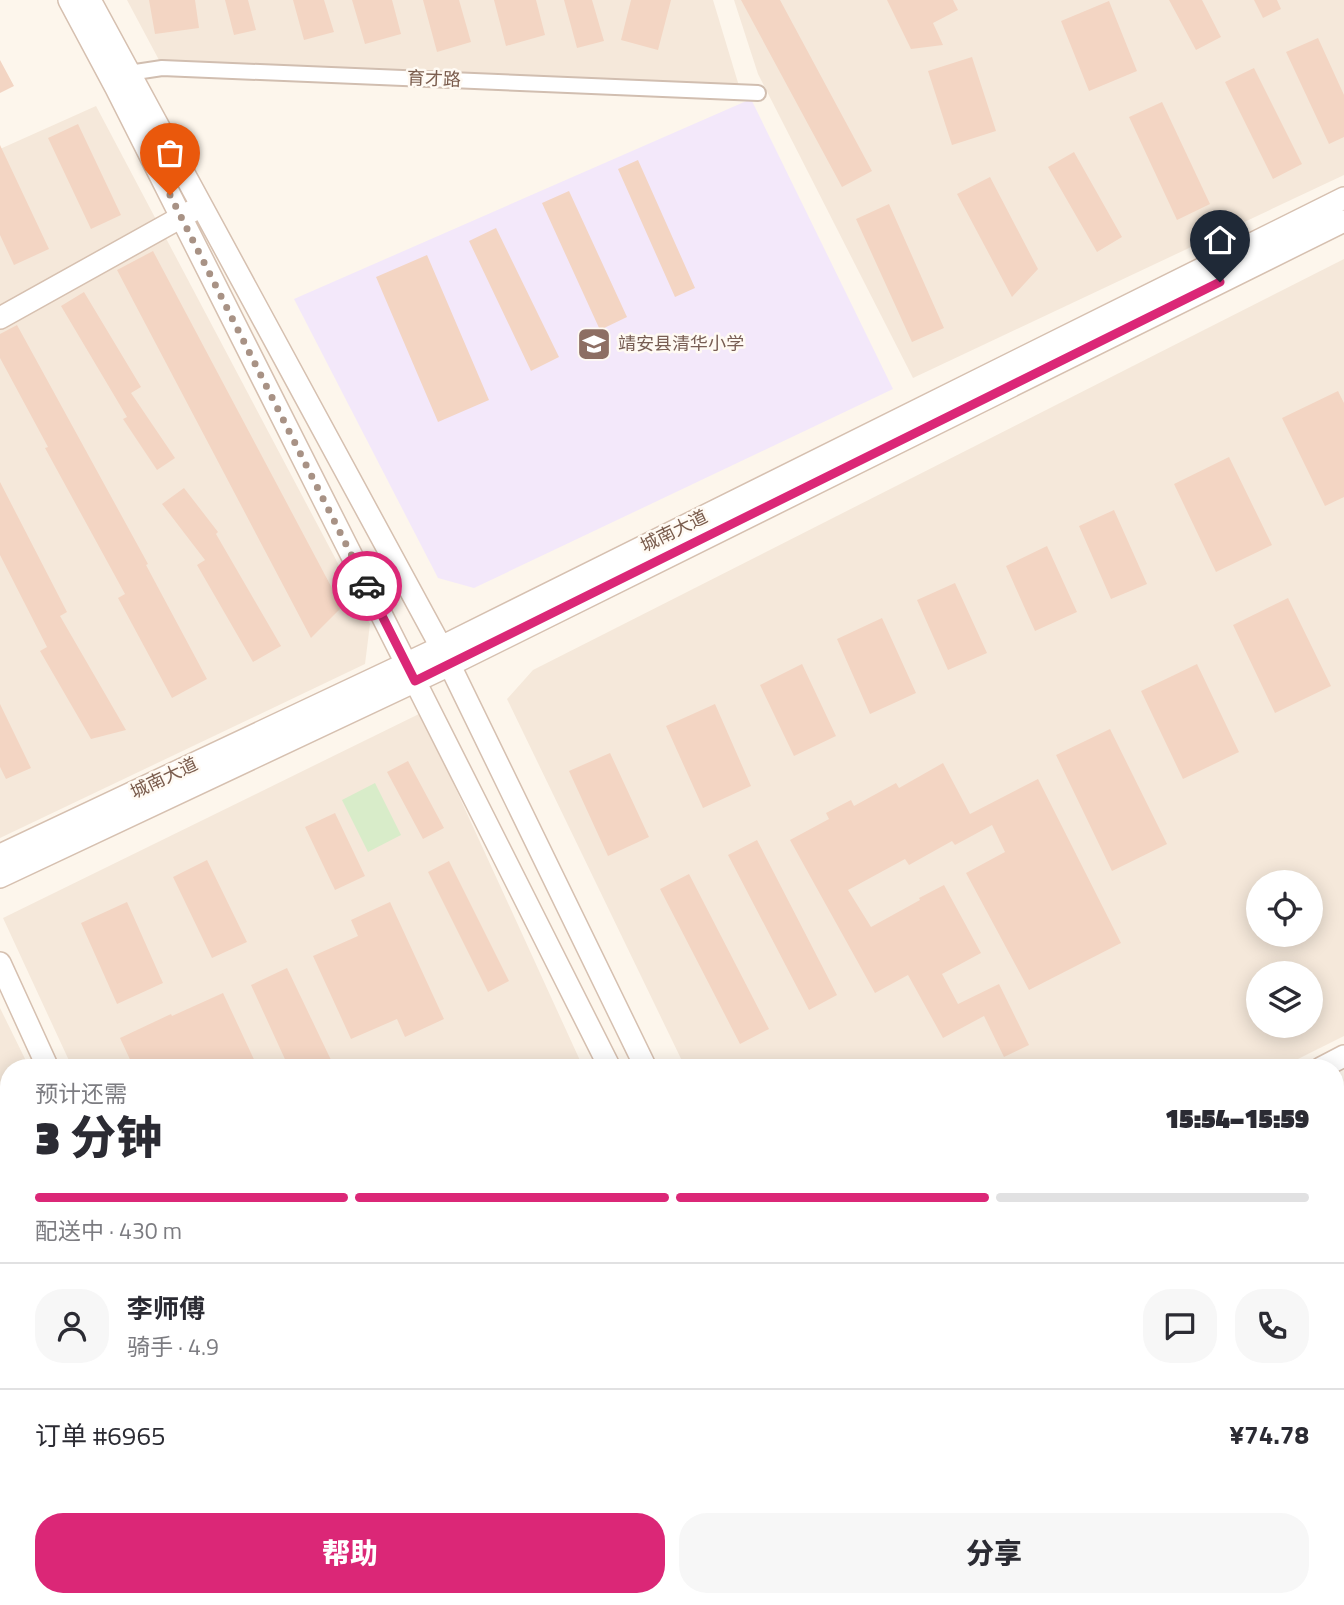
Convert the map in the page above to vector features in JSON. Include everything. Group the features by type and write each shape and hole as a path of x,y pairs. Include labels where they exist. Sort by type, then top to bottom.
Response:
{"main road":[{"path":"69,0 123,80 201,206 445,656 642,1059"},
{"path":"90,0 181,217 605,1059"},
{"name":"城南大道","path":"0,877 445,656 1344,198"},
{"path":"0,318 201,206"},
{"name":"城南大道","path":"445,656 1344,221"},
{"name":"城南大道","path":"0,855 411,673"},
{"path":"0,963 44,1059"}],"street":[{"name":"育才路","path":"123,80 162,68 758,93"}],"shaded area":[{"path":"127,0 713,0 739,86 159,60"},
{"path":"734,0 1344,0 1344,175 913,378 758,74"},
{"name":"靖安县清华小学","path":"751,99 893,389 474,588 438,578 294,299"},
{"path":"96,106 370,624 365,664 0,838 0,149"},
{"path":"1344,259 1344,1036 1298,1059 681,1059 507,699 533,670"},
{"path":"421,713 579,1059 68,1059 3,918"},
{"path":"0,1008 25,1059 0,1059"}],"green space":[{"path":"375,783 401,835 368,852 342,800"}],"building":[{"path":"149,0 195,0 199,28 155,34"},
{"path":"225,0 248,0 256,30 234,35"},
{"path":"293,0 324,0 334,32 304,40"},
{"path":"352,0 392,0 401,34 365,44"},
{"path":"423,0 459,0 471,42 437,52"},
{"path":"494,0 536,0 545,35 506,46"},
{"path":"564,0 592,0 604,41 577,48"},
{"path":"631,0 671,0 658,50 621,40"},
{"path":"741,0 780,0 872,171 842,187"},
{"path":"887,0 953,0 958,10 933,23 943,45 911,49"},
{"path":"1169,0 1202,0 1221,37 1196,50"},
{"path":"1254,0 1277,0 1281,9 1263,18"},
{"path":"1109,1 1137,71 1089,91 1061,21"},
{"path":"1318,38 1344,95 1344,137 1329,144 1286,52"},
{"path":"972,57 996,131 952,145 928,71"},
{"path":"0,60 14,86 0,93"},
{"path":"1254,68 1302,164 1273,179 1225,82"},
{"path":"1162,102 1210,204 1177,220 1129,117"},
{"path":"78,124 121,215 91,229 48,138"},
{"path":"0,145 49,249 14,265 0,235"},
{"path":"1074,152 1122,237 1097,252 1048,167"},
{"path":"638,160 695,288 675,297 618,169"},
{"path":"990,177 1038,269 1012,297 957,194"},
{"path":"569,191 627,317 600,330 542,203"},
{"path":"889,204 944,328 912,342 856,219"},
{"path":"496,228 559,357 531,371 469,241"},
{"path":"153,251 342,607 311,638 117,270"},
{"path":"427,255 489,400 438,422 376,277"},
{"path":"84,292 141,387 131,393 175,458 157,470 123,419 127,417 61,306"},
{"path":"17,325 148,564 146,565 207,679 172,698 118,598 125,594 45,448 48,447 0,358 0,334"},
{"path":"1338,391 1344,403 1344,497 1325,506 1282,418"},
{"path":"1229,457 1272,545 1216,572 1174,484"},
{"path":"0,482 67,612 60,616 126,730 91,739 40,651 47,647 0,555"},
{"path":"184,488 218,532 216,534 281,646 253,662 197,565 205,560 162,504"},
{"path":"1114,510 1147,584 1111,599 1079,526"},
{"path":"1047,546 1077,612 1035,631 1006,566"},
{"path":"955,583 987,653 948,670 917,600"},
{"path":"1288,598 1331,686 1275,713 1233,625"},
{"path":"882,618 916,693 870,714 837,639"},
{"path":"802,664 836,736 794,756 760,685"},
{"path":"1197,664 1239,752 1183,779 1141,691"},
{"path":"0,704 31,768 6,779 0,767"},
{"path":"715,704 751,786 703,808 666,726"},
{"path":"1110,729 1167,844 1112,871 1056,755"},
{"path":"610,753 649,837 608,856 569,771"},
{"path":"408,761 444,828 423,839 387,772"},
{"path":"943,763 970,814 1038,779 1121,943 1029,990 966,873 1005,852 992,825 955,845 952,841 909,865 905,859 848,890 871,927 944,885 981,953 942,974 958,1004 999,984 1029,1045 1004,1057 984,1016 943,1038 908,975 875,993 790,840 829,819 826,813 851,800 854,806 896,783 899,788"},
{"path":"335,813 365,876 335,890 305,827"},
{"path":"757,840 837,995 809,1010 728,855"},
{"path":"207,860 247,942 212,958 173,877"},
{"path":"449,861 509,981 488,992 428,872"},
{"path":"689,874 769,1029 740,1044 660,889"},
{"path":"127,902 163,983 117,1004 81,923"},
{"path":"390,902 444,1019 405,1037 397,1019 351,1039 313,956 358,936 351,920"},
{"path":"287,968 331,1059 285,1059 251,985"},
{"path":"223,993 254,1059 130,1059 120,1038 171,1014 172,1016"}],"way so far":[{"path":"170,195 367,586"}],"place":[{"name":"靖安县清华小学","path":"594,344"}],"route":[{"path":"367,586 415,681 1220,282"}]}
